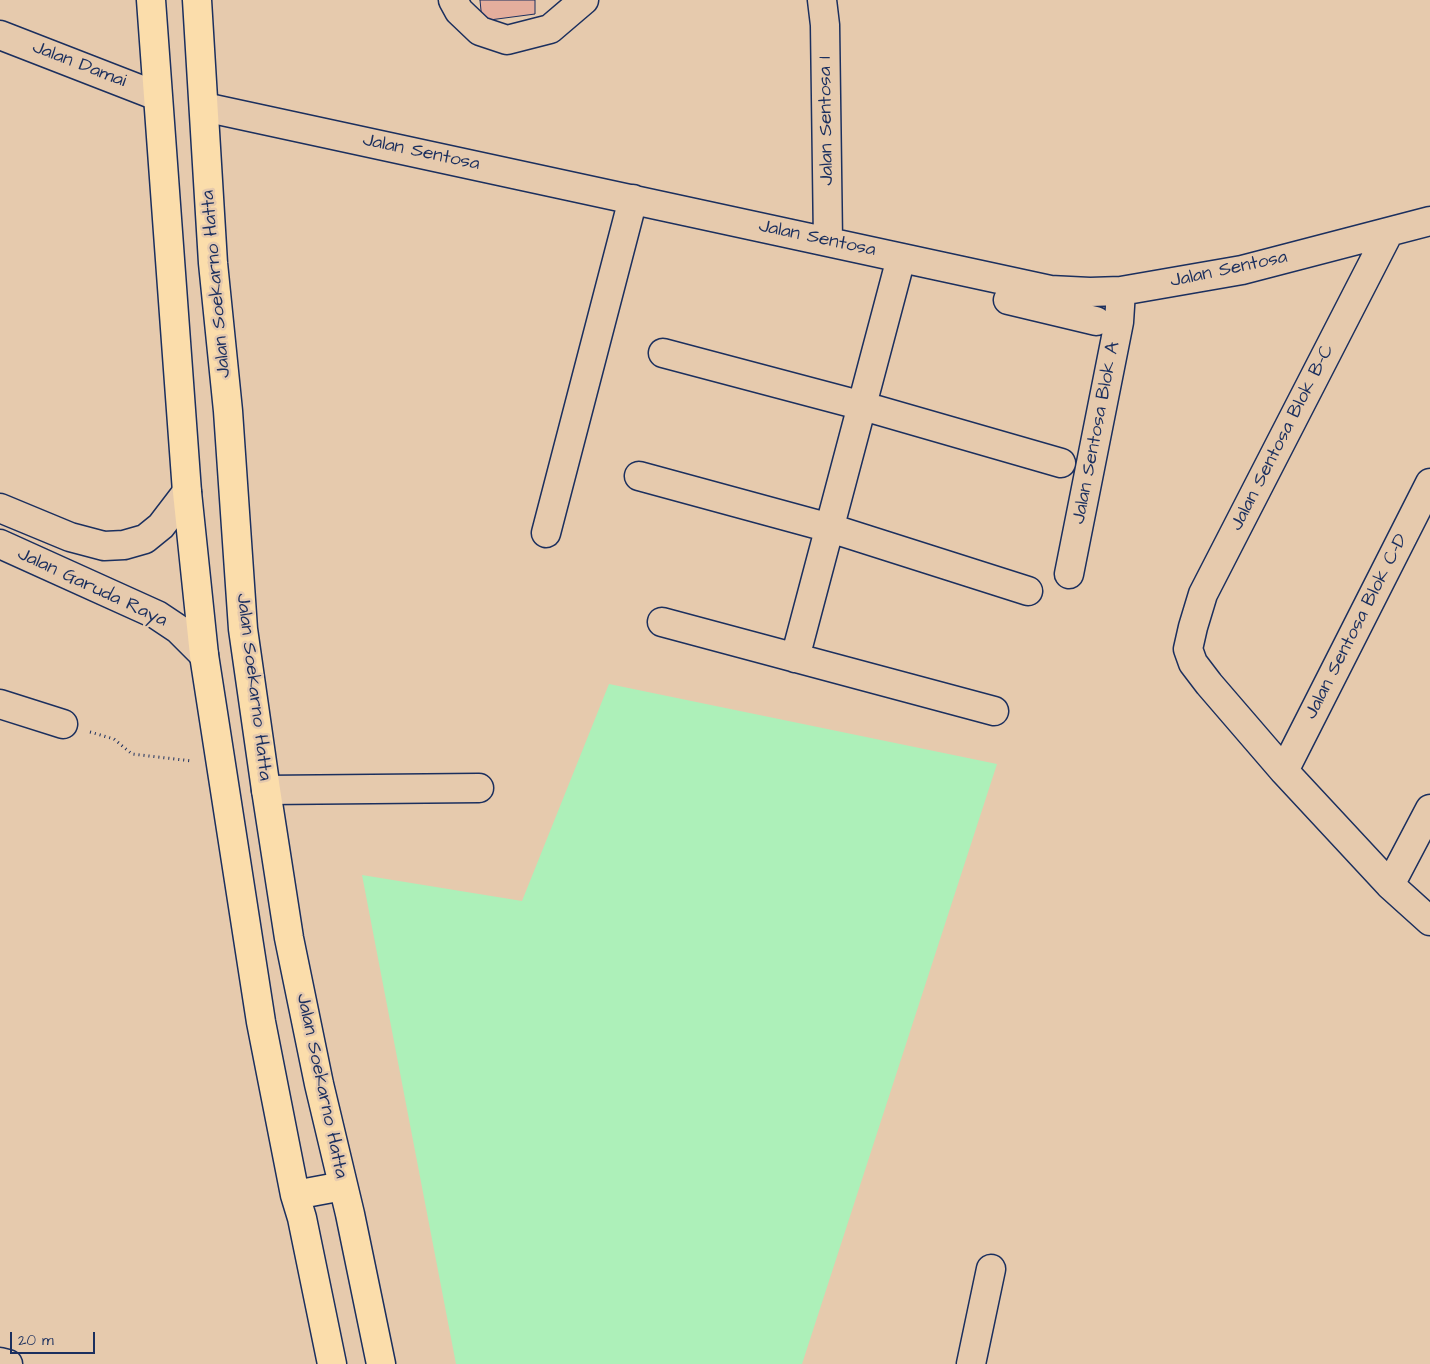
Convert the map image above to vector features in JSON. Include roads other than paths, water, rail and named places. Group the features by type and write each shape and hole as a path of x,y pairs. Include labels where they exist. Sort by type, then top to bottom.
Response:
{"main road":[{"path":"151,0 186,492 204,655 261,1022 295,1195 302,1218 332,1364"},
{"name":"Jalan Soekarno Hatta","path":"197,0 213,263 228,411 243,629 289,938 381,1364"},
{"path":"295,1195 343,1186"}],"street":[{"path":"453,0 459,11 480,31 507,40 550,29 584,0"},
{"name":"Jalan Sentosa 1","path":"822,0 825,25 828,241"},
{"name":"Jalan Damai","path":"0,35 157,96"},
{"name":"Jalan Sentosa","path":"204,107 828,241 899,265 1050,290 1121,291 1242,270 1430,221"},
{"path":"546,533 633,199"},
{"name":"Jalan Sentosa Blok B-C","path":"1284,771 1193,663 1188,649 1192,627 1203,594 1389,232"},
{"path":"795,658 899,265 1096,321"},
{"name":"Jalan Sentosa Blok A","path":"1069,574 1119,322 1121,291"},
{"path":"663,353 863,406 1061,463"},
{"path":"639,476 830,528 1028,590"},
{"name":"Jalan Sentosa Blok C-D","path":"1284,771 1430,483"},
{"name":"Jalan Garuda Raya","path":"0,508 70,537 104,546 124,545 145,539 161,526 186,492"},
{"name":"Jalan Garuda Raya","path":"0,544 157,615 178,629 204,655"},
{"path":"662,622 994,711"},
{"path":"0,704 63,724"},
{"path":"1284,771 1390,885 1430,921"},
{"path":"266,790 479,788"},
{"path":"1390,885 1430,809"},
{"path":"971,1364 991,1269"},
{"path":"0,1362 8,1364"}]}
